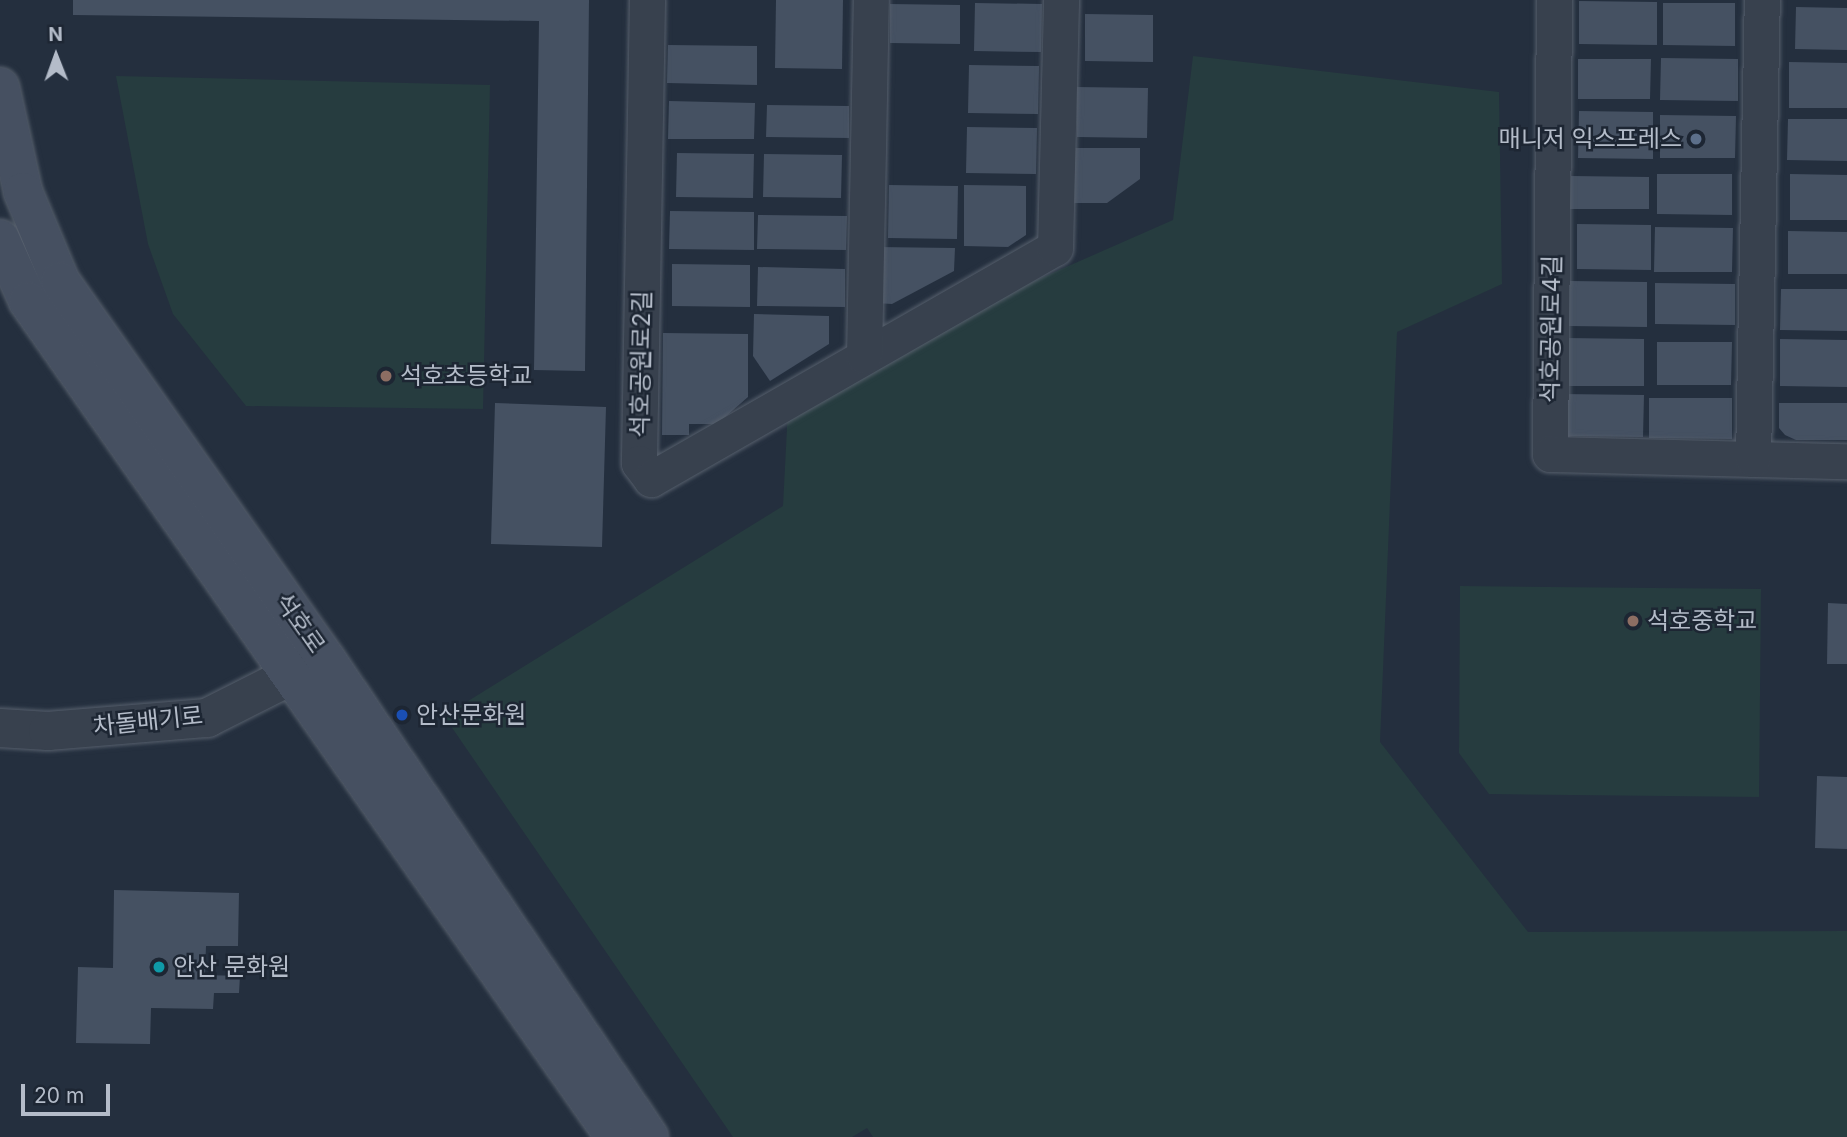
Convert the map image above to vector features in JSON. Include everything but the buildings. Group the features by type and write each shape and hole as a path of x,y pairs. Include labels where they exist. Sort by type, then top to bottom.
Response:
{"main road":[{"name":"석호로","path":"0,87 23,192 60,281 325,658 649,1137"},
{"name":"석호로","path":"0,239 28,301 289,677 615,1137"}],"street":[{"name":"석호공원로2길","path":"647,0 639,463 651,479 1055,248 1062,0"},
{"path":"864,356 871,0"},
{"name":"석호공원로4길","path":"1554,0 1550,454 1847,461"},
{"path":"1754,459 1762,0"},
{"name":"차돌배기로","path":"0,728 48,731 207,719 325,658"}],"green space":[{"path":"1193,56 1499,92 1502,284 1397,332 1380,742 1528,932 1847,931 1847,1137 873,1137 867,1128 852,1137 733,1137 444,716 783,506 789,389 1173,220"},
{"path":"116,76 490,85 483,409 246,406 173,314 148,244"},
{"path":"1460,586 1761,589 1759,797 1489,794 1459,753"}],"place":[{"name":"매니저 익스프레스","path":"1696,139"},
{"name":"석호초등학교","path":"386,376"},
{"name":"석호중학교","path":"1633,621"},
{"name":"안산문화원","path":"402,715"},
{"name":"안산 문화원","path":"159,967"}]}
